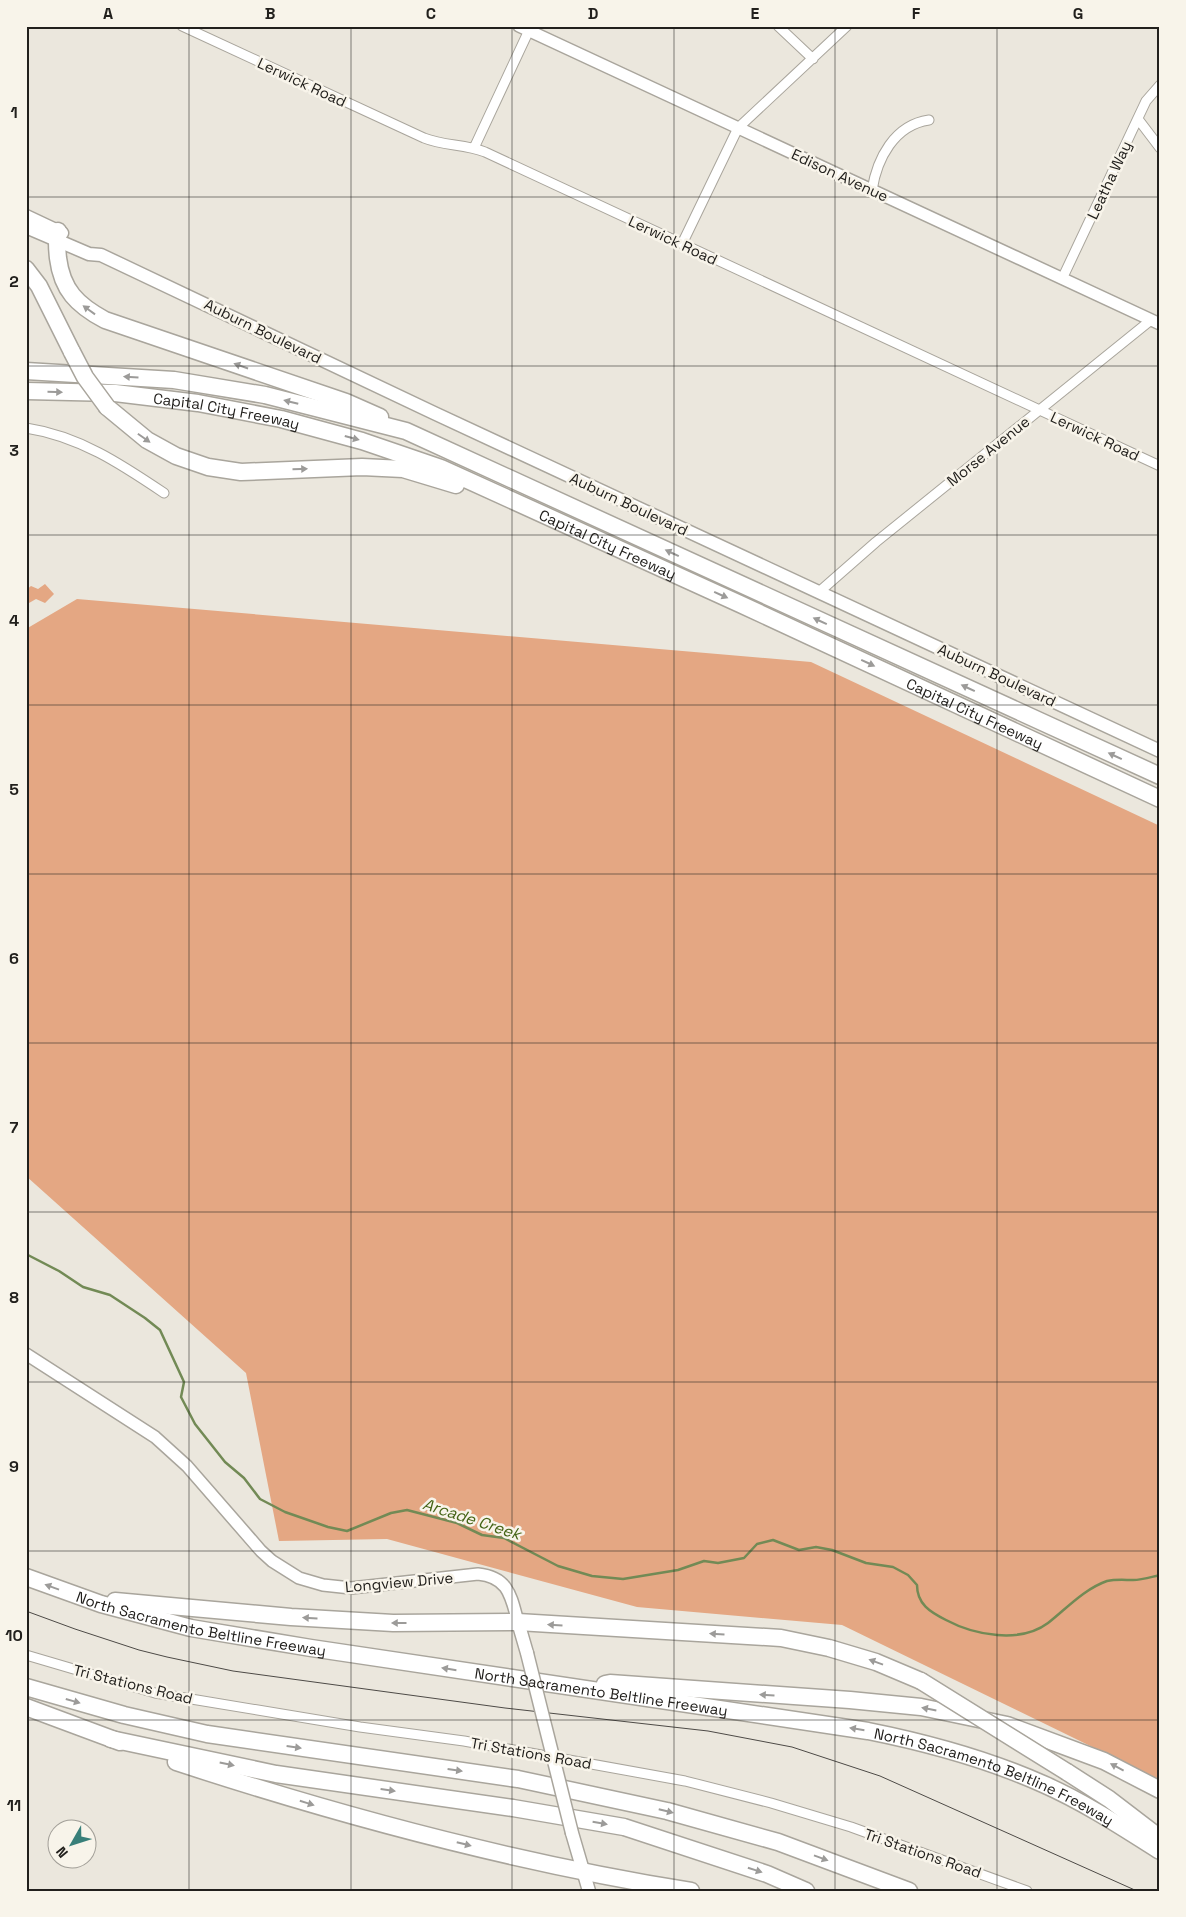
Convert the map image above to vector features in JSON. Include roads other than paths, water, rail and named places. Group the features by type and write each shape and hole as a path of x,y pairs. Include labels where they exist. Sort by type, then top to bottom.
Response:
{"highway":[{"path":"57,235 60,275 71,294 86,310 105,320 346,402 369,411 406,431"},
{"path":"26,269 39,286 85,377 107,407 147,440 176,456 208,467 241,472 362,467 403,469 445,481 565,524"},
{"name":"Capital City Freeway","path":"26,371 174,380 265,395 406,431 1160,776"},
{"name":"Capital City Freeway","path":"26,391 115,393 198,403 281,419 362,441 441,468 1160,799"},
{"name":"North Sacramento Beltline Freeway","path":"26,1577 141,1616 191,1628 584,1690 868,1731 909,1739 978,1758 1044,1784 1107,1818 1160,1851"},
{"path":"78,1596 190,1609 291,1617 392,1623 518,1622 781,1638 829,1648 876,1662 921,1681 1109,1799 1160,1838"},
{"path":"584,1690 610,1683 850,1700 921,1707 1008,1724 1104,1761 1160,1790"},
{"path":"26,1687 124,1715 207,1734 518,1779 667,1811 778,1842 909,1891"},
{"path":"26,1707 230,1780 337,1812 584,1872 691,1891"},
{"path":"111,1739 276,1774 513,1808 624,1827 767,1874 806,1891"}],"main road":[{"name":"Auburn Boulevard","path":"26,216 89,254 101,255 434,413 1160,751"},
{"name":"Auburn Boulevard","path":"26,227 57,235"},
{"name":"Longview Drive","path":"518,1622 588,1891"}],"street":[{"name":"Lerwick Road","path":"182,26 424,138 474,148 1160,466"},
{"path":"778,26 813,59"},
{"path":"682,244 738,128 847,26"},
{"path":"474,148 527,28"},
{"name":"Edison Avenue","path":"527,28 1062,279 1157,319"},
{"name":"Leatha Way","path":"1062,279 1146,101 1160,85"},
{"path":"1138,119 1160,148"},
{"path":"872,190 883,154 895,138 907,127 928,120"},
{"name":"Morse Avenue","path":"819,592 876,542 1039,410 1157,319"},
{"path":"26,428 52,433 96,450 164,493"},
{"name":"Longview Drive","path":"26,1354 155,1437 187,1466 261,1551 286,1571 317,1584 352,1588 478,1574 487,1575 495,1578 507,1588 518,1622"},
{"name":"Tri Stations Road","path":"26,1655 155,1693 360,1727 464,1741 685,1782 771,1803 851,1828 1027,1891"}],"waterway":[{"name":"Arcade Creek","path":"26,1254 59,1271 83,1287 110,1295 160,1330 184,1382 181,1397 195,1424 225,1462 244,1478 260,1499 285,1512 328,1527 347,1531 391,1513 407,1510 457,1523 482,1535 504,1538 558,1566 592,1576 623,1579 678,1570 704,1561 718,1563 744,1558 757,1544 773,1540 799,1550 816,1547 832,1550 866,1563 893,1567 908,1575 917,1585 922,1602 935,1614 970,1630 997,1635 1024,1634 1037,1630 1083,1594 1107,1581 1140,1580 1160,1575"}],"tram line":[{"path":"26,1611 139,1650 233,1671 505,1708 708,1731 792,1747 880,1776 1137,1891"}]}
